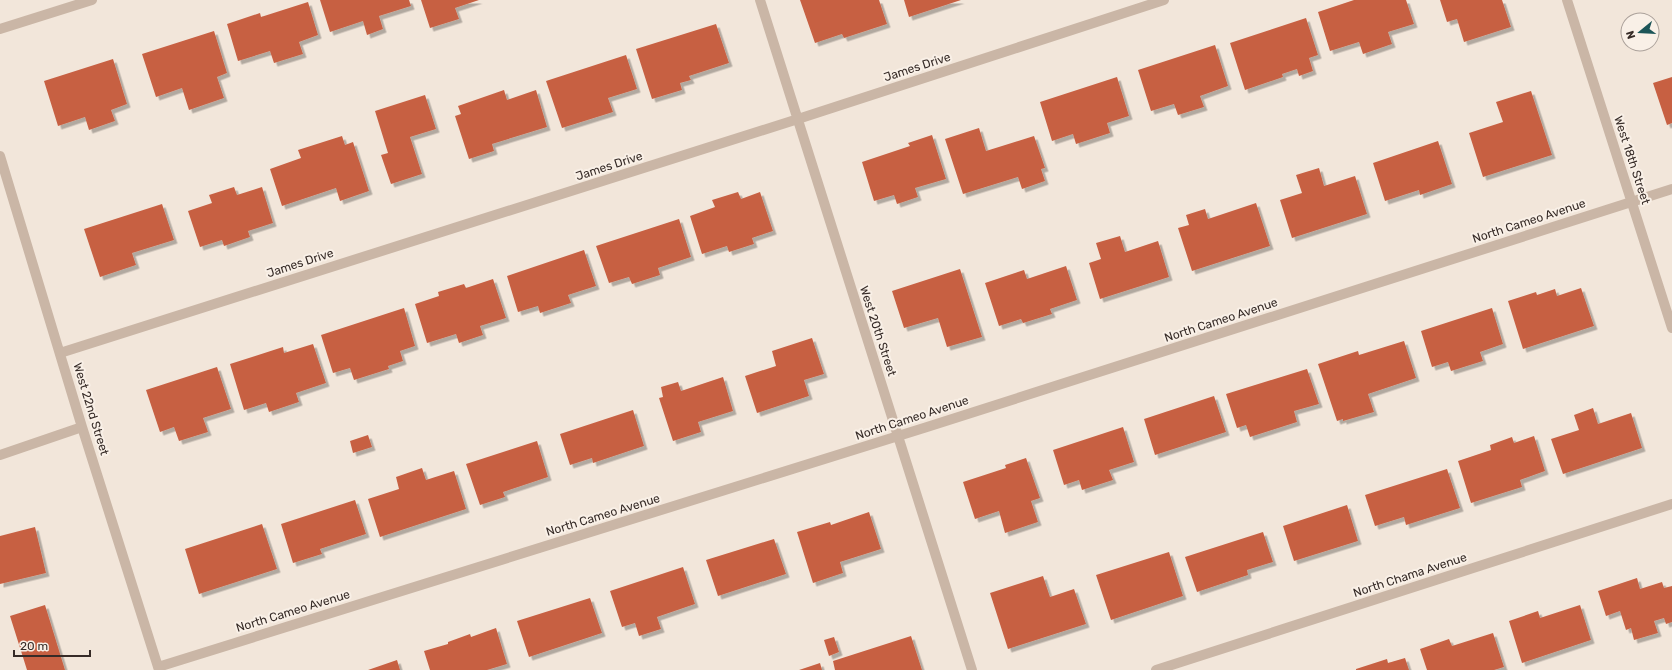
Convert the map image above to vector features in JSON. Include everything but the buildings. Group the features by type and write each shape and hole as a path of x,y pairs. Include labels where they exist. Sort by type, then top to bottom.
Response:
{"street":[{"path":"0,29 92,0"},
{"name":"West 20th Street","path":"760,0 972,670"},
{"name":"James Drive","path":"60,353 798,119 1164,0"},
{"name":"West 18th Street","path":"1567,0 1672,328"},
{"name":"West 22nd Street","path":"0,156 82,427 159,668"},
{"name":"North Cameo Avenue","path":"159,668 898,436 1672,189"},
{"path":"0,455 82,427"},
{"name":"North Chama Avenue","path":"1156,670 1672,504"}]}
